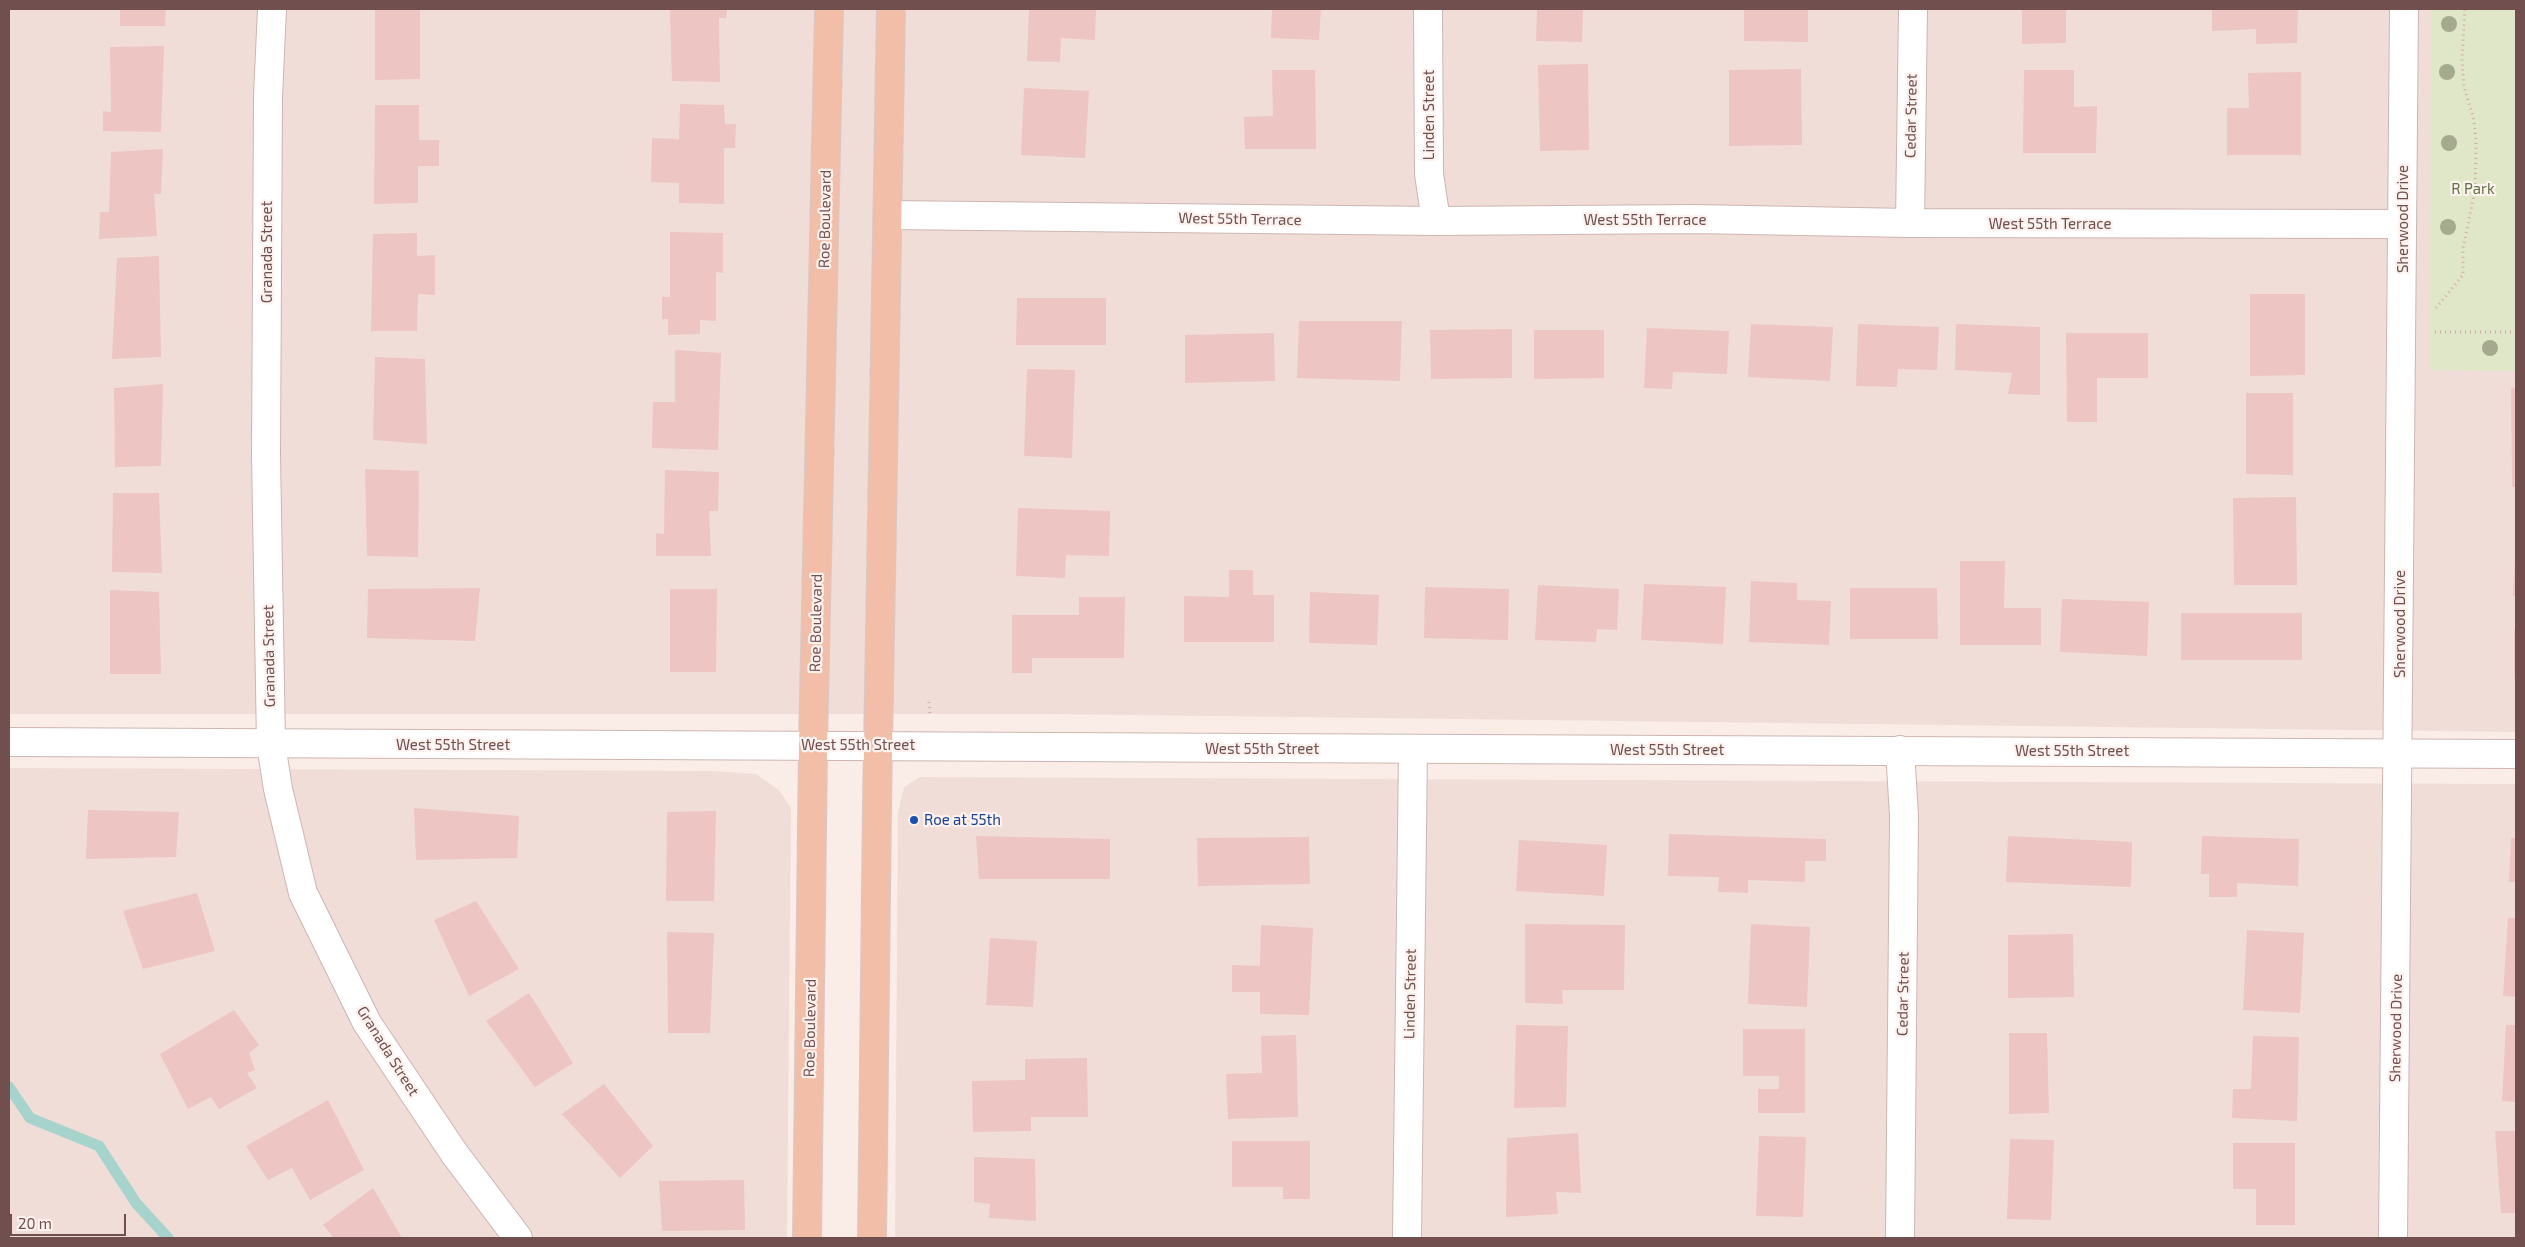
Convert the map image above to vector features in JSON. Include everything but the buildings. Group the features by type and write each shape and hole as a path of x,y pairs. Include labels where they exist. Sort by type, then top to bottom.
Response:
{"main road":[{"name":"Roe Boulevard","path":"807,1238 814,745 829,9"},
{"path":"872,1238 878,745 891,9"}],"street":[{"name":"Granada Street","path":"272,9 268,96 266,445 271,744 278,789 303,893 367,1023 454,1153 518,1238"},
{"name":"Linden Street","path":"1428,9 1429,174 1436,221"},
{"name":"Cedar Street","path":"1910,223 1913,9"},
{"name":"Sherwood Drive","path":"2393,1238 2399,754 2404,9"},
{"name":"West 55th Terrace","path":"888,215 1436,221 1692,220 1910,223 2402,224"},
{"name":"West 55th Street","path":"9,742 2516,754"},
{"name":"Linden Street","path":"1407,1238 1413,750"},
{"name":"Cedar Street","path":"1900,750 1904,816 1900,1238"}],"path":[{"path":"2435,310 2463,275 2463,248 2475,190 2475,127 2464,86 2462,59 2464,9"},
{"path":"2433,325 2433,332 2516,332"}],"shaded area":[{"path":"9,9 2516,9 2516,732 1047,714 9,714"},
{"path":"9,768 714,771 756,774 779,790 791,808 787,1238 9,1238"},
{"path":"920,777 2516,784 2516,1238 895,1238 898,812 904,787"}],"green space":[{"name":"R Park","path":"2431,9 2516,9 2516,371 2430,370"}],"waterway":[{"path":"9,1087 30,1118 99,1146 136,1203 168,1238"}],"place":[{"name":"Roe at 55th","path":"914,820"}]}
